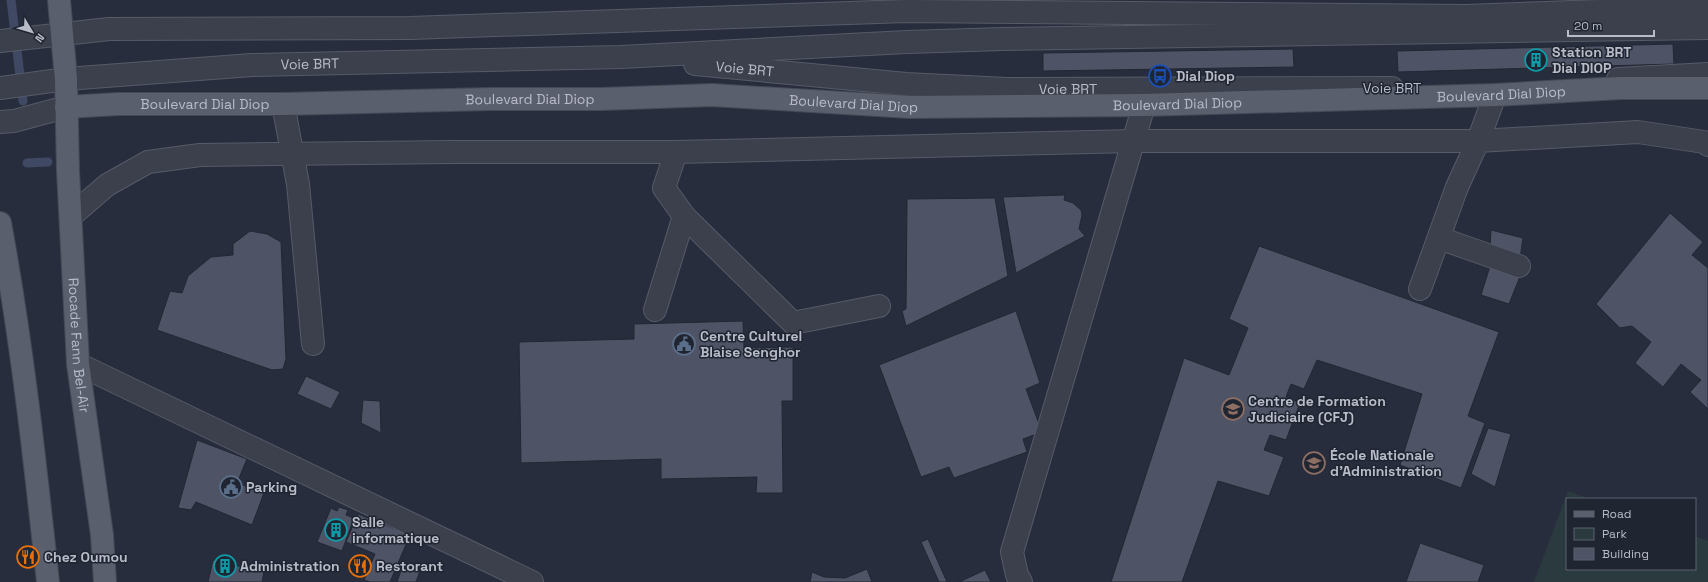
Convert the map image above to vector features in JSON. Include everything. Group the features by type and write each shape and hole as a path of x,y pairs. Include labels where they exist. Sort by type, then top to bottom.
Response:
{"main road":[{"name":"Rocade Fann Bel-Air","path":"59,0 66,79 78,364 102,535 105,582"},
{"name":"Boulevard Dial Diop","path":"66,107 118,104 283,104 602,99 712,95 910,107 1144,105 1495,96 1621,88 1708,88"},
{"path":"0,223 14,298 32,432 48,582"}],"street":[{"path":"0,41 109,29 418,27 907,11 1466,16 1587,6 1708,7"},
{"name":"Voie BRT","path":"0,88 66,79 252,65 620,57 907,42 1002,39 1708,28"},
{"name":"Voie BRT","path":"620,57 906,84 1007,89 1448,88 1708,74"},
{"path":"1420,289 1457,187 1478,141 1495,96"},
{"path":"283,104 298,184 312,344"},
{"path":"1021,582 1012,552 1144,105"},
{"name":"Boulevard Dial Diop","path":"0,122 14,121 66,107"},
{"path":"71,216 107,185 148,162 200,155 292,153 676,152 1134,141 1478,141 1638,132 1704,142 1708,145"},
{"path":"676,152 664,188 684,216 793,323 879,306"},
{"path":"655,310 684,216"},
{"path":"1439,238 1519,266"},
{"path":"78,364 532,582"}],"green space":[{"path":"1568,491 1587,498 1566,498 1566,570 1696,570 1696,536 1708,541 1708,582 1534,582"}],"building":[{"name":"Station BRT Dial DIOP","path":"1673,44 1674,64 1398,72 1397,51"},
{"path":"1293,49 1294,67 1043,71 1043,53"},
{"path":"1065,195 1064,200 1073,203 1081,210 1082,215 1079,229 1085,236 1016,273 1003,197"},
{"path":"995,198 1008,276 906,326 902,311 906,309 907,199"},
{"path":"1670,213 1703,242 1692,255 1708,268 1708,409 1690,392 1701,380 1681,364 1663,387 1635,363 1651,342 1632,326 1620,328 1596,304"},
{"path":"1491,230 1523,238 1520,259 1490,249"},
{"path":"250,231 267,234 281,242 286,359 283,369 272,370 157,330 170,291 182,293 188,276 211,257 233,255 233,244"},
{"name":"Centre de Formation Judiciaire (CFJ)","path":"1259,246 1499,332 1468,416 1485,423 1461,488 1400,465 1422,394 1317,360 1304,389 1291,384 1286,397 1300,403 1286,440 1270,435 1264,450 1284,457 1269,496 1218,481 1182,582 1111,582 1184,358 1229,375 1248,328 1229,319"},
{"path":"1491,263 1521,274 1509,304 1481,295"},
{"path":"1016,311 1040,383 1026,389 1042,432 1023,439 1027,452 954,478 949,467 921,477 879,365"},
{"path":"743,321 744,348 793,347 793,401 782,401 783,493 756,493 757,477 661,479 661,459 521,463 519,342 634,339 634,324"},
{"path":"306,376 340,392 331,409 297,394"},
{"path":"363,400 380,401 381,433 361,423"},
{"path":"1488,428 1511,434 1495,487 1471,474"},
{"path":"197,440 247,459 237,483 264,493 252,525 196,502 191,510 178,508"},
{"name":"Salle informatique","path":"339,507 348,510 346,515 354,518 342,551 317,542 331,508 337,511"},
{"path":"358,514 410,535 390,582 370,582 364,580 375,554 346,542"},
{"path":"928,539 947,582 939,582 921,542"},
{"path":"1420,543 1484,565 1478,582 1406,582"},
{"name":"Administration","path":"213,560 264,572 262,582 208,582"},
{"path":"403,565 420,571 416,582 397,582"},
{"path":"867,569 872,582 810,582 812,572 824,577 845,578"},
{"path":"985,570 991,582 959,582"}],"waterway":[{"path":"11,0 23,101"},
{"path":"27,163 48,162"}],"place":[{"name":"Station BRT Dial DIOP","path":"1536,60"},
{"name":"Dial Diop","path":"1160,76"},
{"name":"Centre Culturel Blaise Senghor","path":"684,344"},
{"name":"Centre de Formation Judiciaire (CFJ)","path":"1233,409"},
{"name":"École Nationale d'Administration","path":"1314,463"},
{"name":"Parking","path":"231,487"},
{"name":"Salle informatique","path":"336,530"},
{"name":"Chez Oumou","path":"28,557"},
{"name":"Administration","path":"225,566"},
{"name":"Restorant","path":"360,566"}]}
